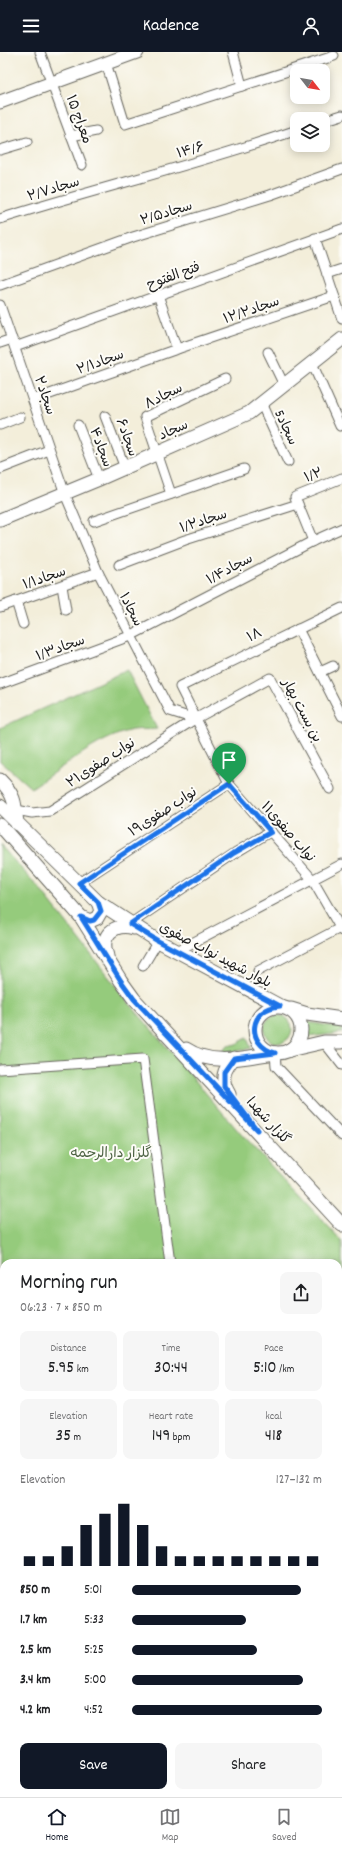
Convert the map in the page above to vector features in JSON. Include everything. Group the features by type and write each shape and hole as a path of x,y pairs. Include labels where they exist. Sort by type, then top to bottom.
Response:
{"main road":[{"path":"0,102 137,52"},
{"name":"سجاد","path":"0,520 65,494 249,413 342,339"},
{"path":"0,780 11,790 16,803 17,824"},
{"name":"بلوار شهید نواب صفوی","path":"0,806 98,902 158,941 284,1008"},
{"path":"0,825 81,917 121,981 170,1038 193,1054 207,1059 234,1058 275,1053 324,1042 342,1042"},
{"path":"81,917 90,921 97,918 101,911 98,902"},
{"path":"121,981 105,952 105,942 110,932 119,926 134,926"},
{"path":"275,1053 262,1047 257,1041 254,1027 260,1014 273,1007 342,1019"},
{"path":"284,1008 298,1019 301,1026 299,1040 289,1050"},
{"name":"گلزار شهدا","path":"170,1038 257,1130 342,1225"},
{"path":"234,1058 224,1072 224,1086 257,1130"}],"street":[{"name":"معراج ۱۵","path":"40,52 82,165"},
{"path":"233,52 242,86"},
{"path":"106,63 125,124 334,56"},
{"path":"330,119 342,115"},
{"path":"71,136 96,131"},
{"name":"۱۴/۶","path":"91,191 254,145 290,132"},
{"path":"0,150 27,142"},
{"name":"۲/۵سجاد","path":"0,284 133,237 270,195 342,169"},
{"name":"سجاد۲/۷","path":"0,220 91,191"},
{"name":"فتح الفتوح","path":"0,343 13,343 158,295 342,229"},
{"path":"315,238 342,319"},
{"path":"327,274 342,269"},
{"path":"158,295 177,349"},
{"name":"۱۲/۲سجاد","path":"177,349 334,296"},
{"name":"۲سجاد","path":"0,305 65,494"},
{"name":"۲/۱سجاد","path":"33,400 177,349"},
{"path":"268,352 284,385"},
{"path":"312,363 340,426"},
{"name":"۸سجاد","path":"157,454 145,417 225,378"},
{"name":"5سجاد","path":"261,403 288,462"},
{"name":"۶سجاد","path":"105,416 125,468"},
{"path":"0,425 20,417"},
{"name":"۴سجاد","path":"78,425 99,479"},
{"path":"0,469 50,450"},
{"path":"157,454 171,494"},
{"path":"94,521 244,469"},
{"name":"۱/۲","path":"296,500 342,478"},
{"name":"۱سجاد","path":"65,494 98,572 170,711 195,719"},
{"path":"296,500 313,540"},
{"name":"۱/۲سجاد","path":"119,565 296,500"},
{"name":"۱/۴سجاد","path":"130,636 313,540 342,528"},
{"name":"۱/۱سجاد","path":"0,606 62,586 98,572"},
{"path":"62,586 66,610"},
{"path":"16,601 23,624"},
{"name":"۱۸","path":"180,688 342,608"},
{"path":"298,629 341,713"},
{"name":"۱/۳سجاد","path":"0,684 130,636"},
{"path":"320,672 333,666"},
{"name":"بن بست بهار","path":"195,719 270,678 330,789"},
{"name":"۱۱نواب صفوی","path":"180,688 229,784 312,879 341,928"},
{"name":"۲۱نواب صفوی","path":"16,810 32,813 50,811 195,719"},
{"name":"۱۹نواب صفوی","path":"79,883 229,784"},
{"path":"134,926 184,886 271,832"},
{"path":"177,951 342,864"},
{"path":"258,972 341,928"},
{"path":"143,966 158,941"},
{"path":"324,1042 342,1065"},
{"path":"275,1053 276,1066 342,1136"},
{"path":"0,1069 144,1059 169,1259"}],"green space":[{"path":"127,670 157,729 132,730 106,740 80,755 31,788 0,761 0,728"},
{"name":"گلزار دارالرحمه","path":"0,845 39,888 129,1003 240,1133 342,1241 342,1259 0,1259"},
{"path":"278,1015 288,1019 292,1029 288,1039 278,1043 268,1039 264,1029 268,1019"},
{"path":"307,1022 342,1028 342,1033 307,1037"},
{"path":"247,1038 251,1048 225,1054 222,1052 227,1046 236,1044"}],"route":[{"path":"229,784 271,832 234,853 130,924 158,941 280,1006 266,1009 256,1020 254,1027 257,1041 268,1051 275,1053 234,1058 228,1064 224,1072 224,1086 231,1098 257,1130 202,1070 165,1034 134,999 81,917 90,921 94,920 101,911 98,902 79,883 229,784"}]}
